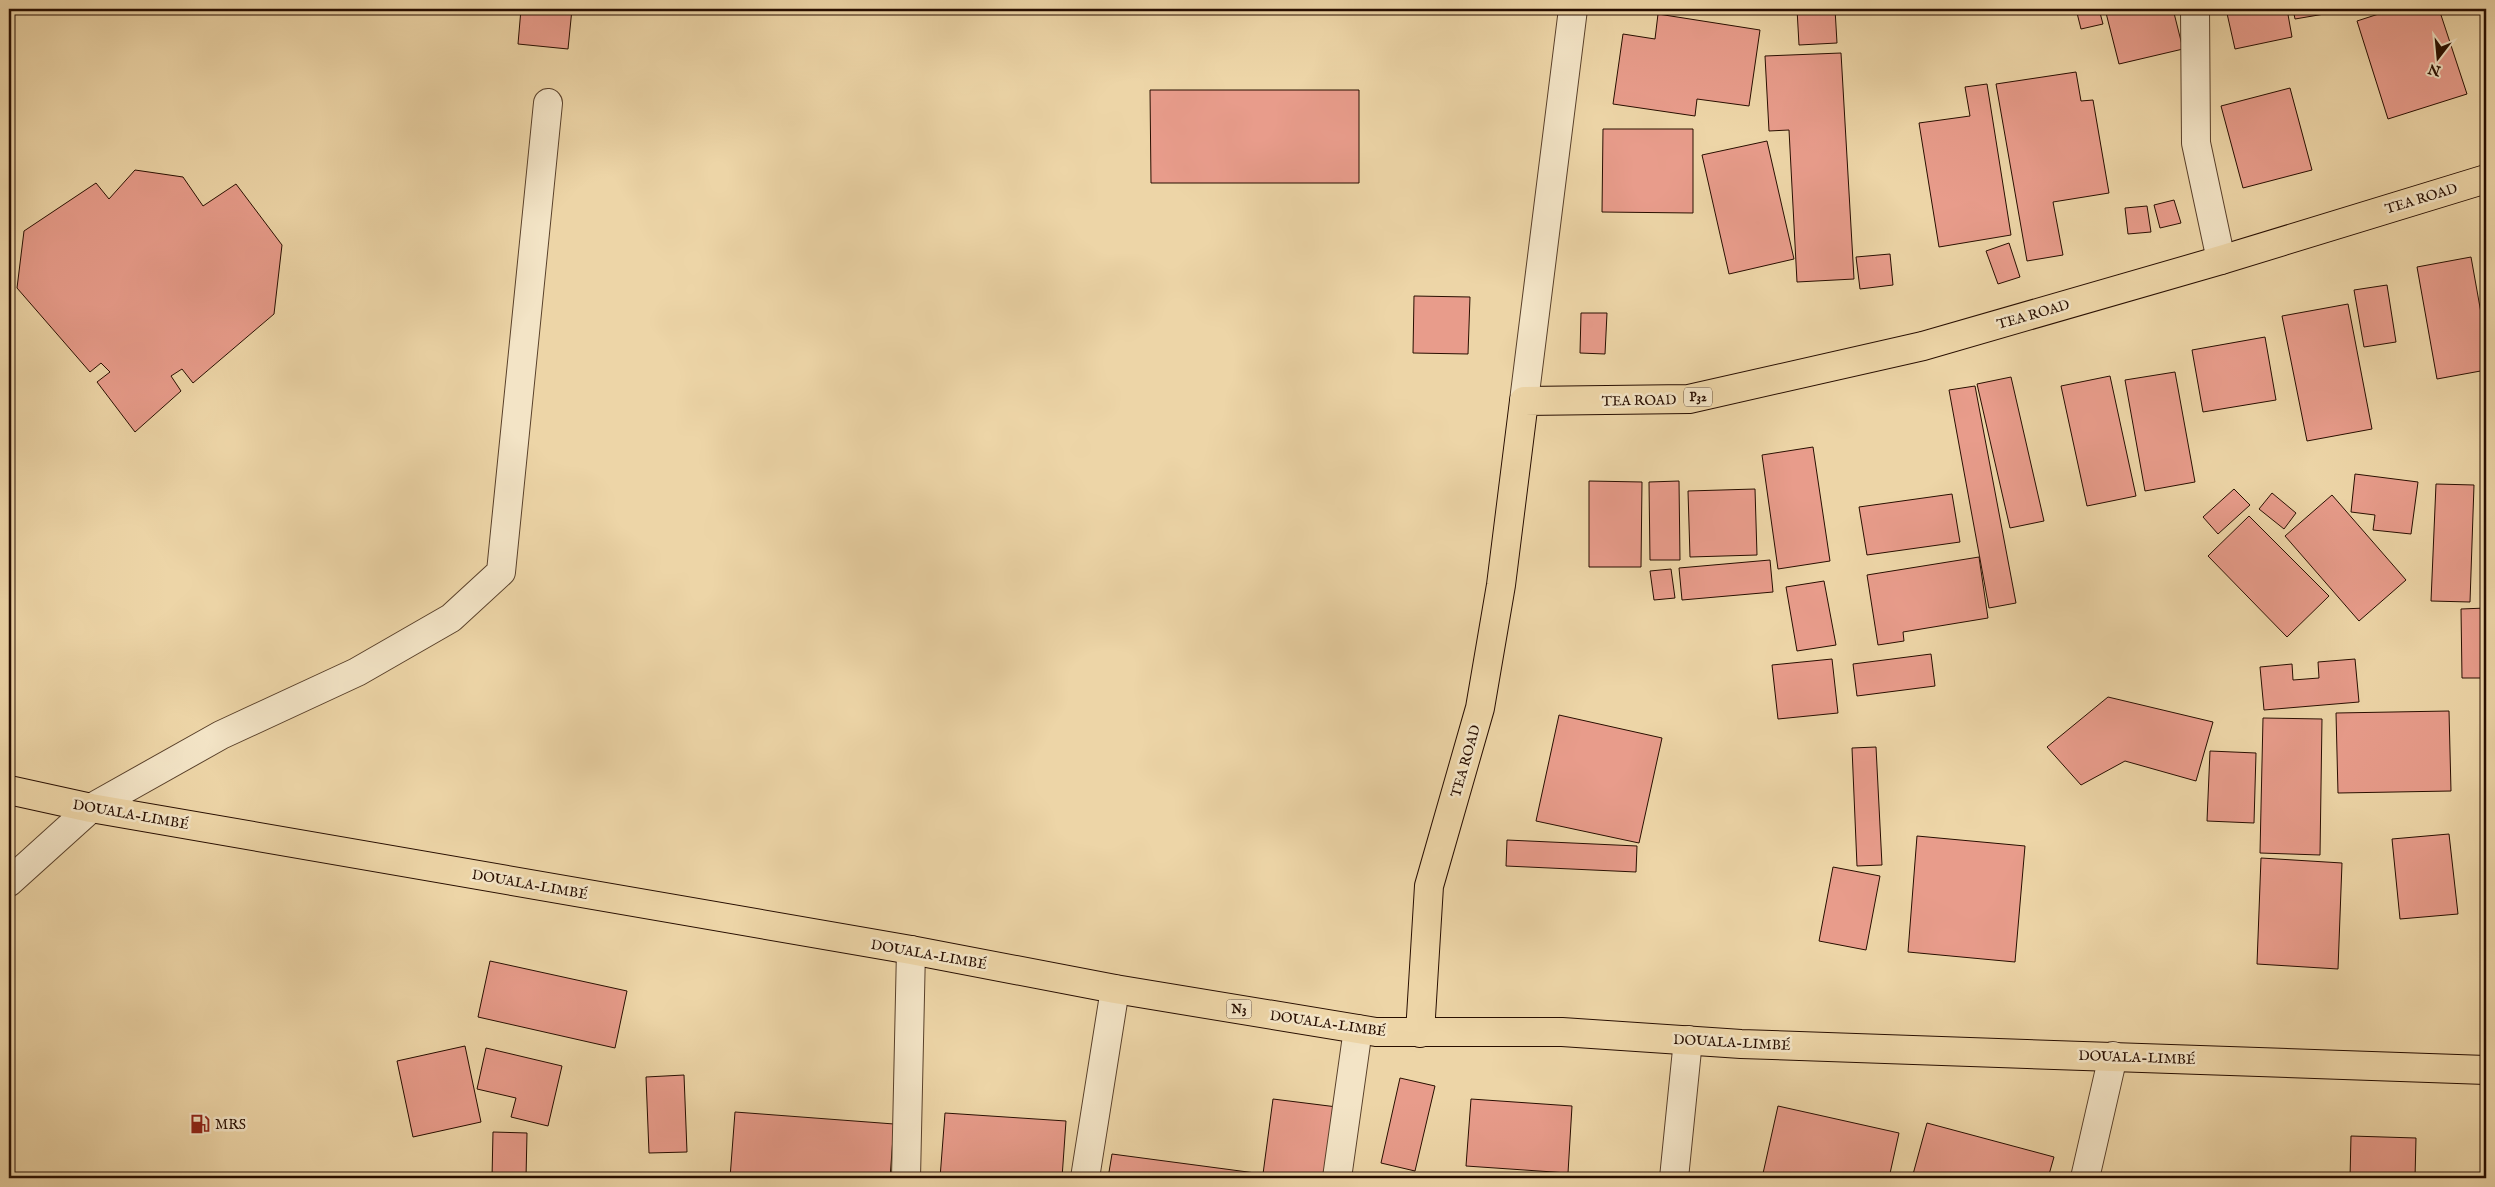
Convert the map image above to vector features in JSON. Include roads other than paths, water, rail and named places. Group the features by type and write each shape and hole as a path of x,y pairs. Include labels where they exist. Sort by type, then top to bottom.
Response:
{"main road":[{"name":"TEA ROAD","path":"1420,1034 1429,886 1480,708 1501,585 1524,401 1689,399 1923,346 2221,260 2486,179"},
{"name":"DOUALA-LIMBÉ","path":"9,790 91,808 911,950 1115,989 1358,1029 1420,1034 1562,1032 1751,1044 2486,1070"}],"street":[{"path":"1524,401 1573,9"},
{"path":"2195,9 2196,143 2221,260"},
{"path":"9,882 91,808 221,735 357,672 451,618 501,572 548,103"},
{"path":"906,1178 911,950"},
{"path":"1085,1178 1115,989"},
{"path":"1337,1178 1358,1029"},
{"path":"1674,1178 1688,1040"},
{"path":"2085,1178 2113,1056"}],"place":[{"name":"MRS","path":"200,1124"}]}
